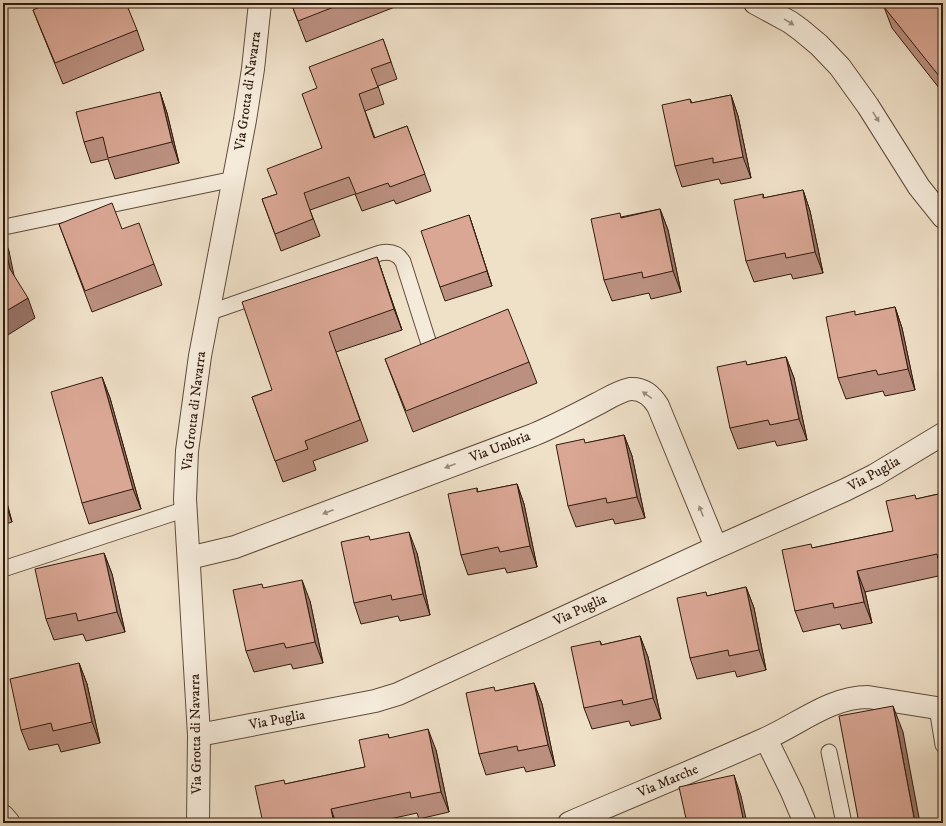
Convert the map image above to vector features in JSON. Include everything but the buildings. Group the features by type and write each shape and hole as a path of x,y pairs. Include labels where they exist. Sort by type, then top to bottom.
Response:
{"street":[{"name":"Via Grotta di Navarra","path":"198,823 199,735 185,489 189,431 200,356 234,179 253,69 260,3"},
{"path":"755,3 790,22 801,30 819,45 840,67 868,106 919,187 943,217"},
{"name":"Via Umbria","path":"189,558 235,547 533,435 552,427 616,394 631,389 645,392 655,401 658,406 716,547"},
{"name":"Via Puglia","path":"199,735 375,701 398,694 716,547 856,485 943,434"},
{"name":"Via Marche","path":"569,823 766,738 835,703 852,698 874,698 940,708"},
{"path":"766,738 805,823"},
{"path":"3,816 10,823"}],"lane":[{"path":"9,226 234,179"},
{"path":"208,313 380,253 388,252 396,254 403,262 430,347"},
{"path":"3,568 186,509"},
{"path":"940,708 943,746"},
{"path":"829,752 844,823"}]}
